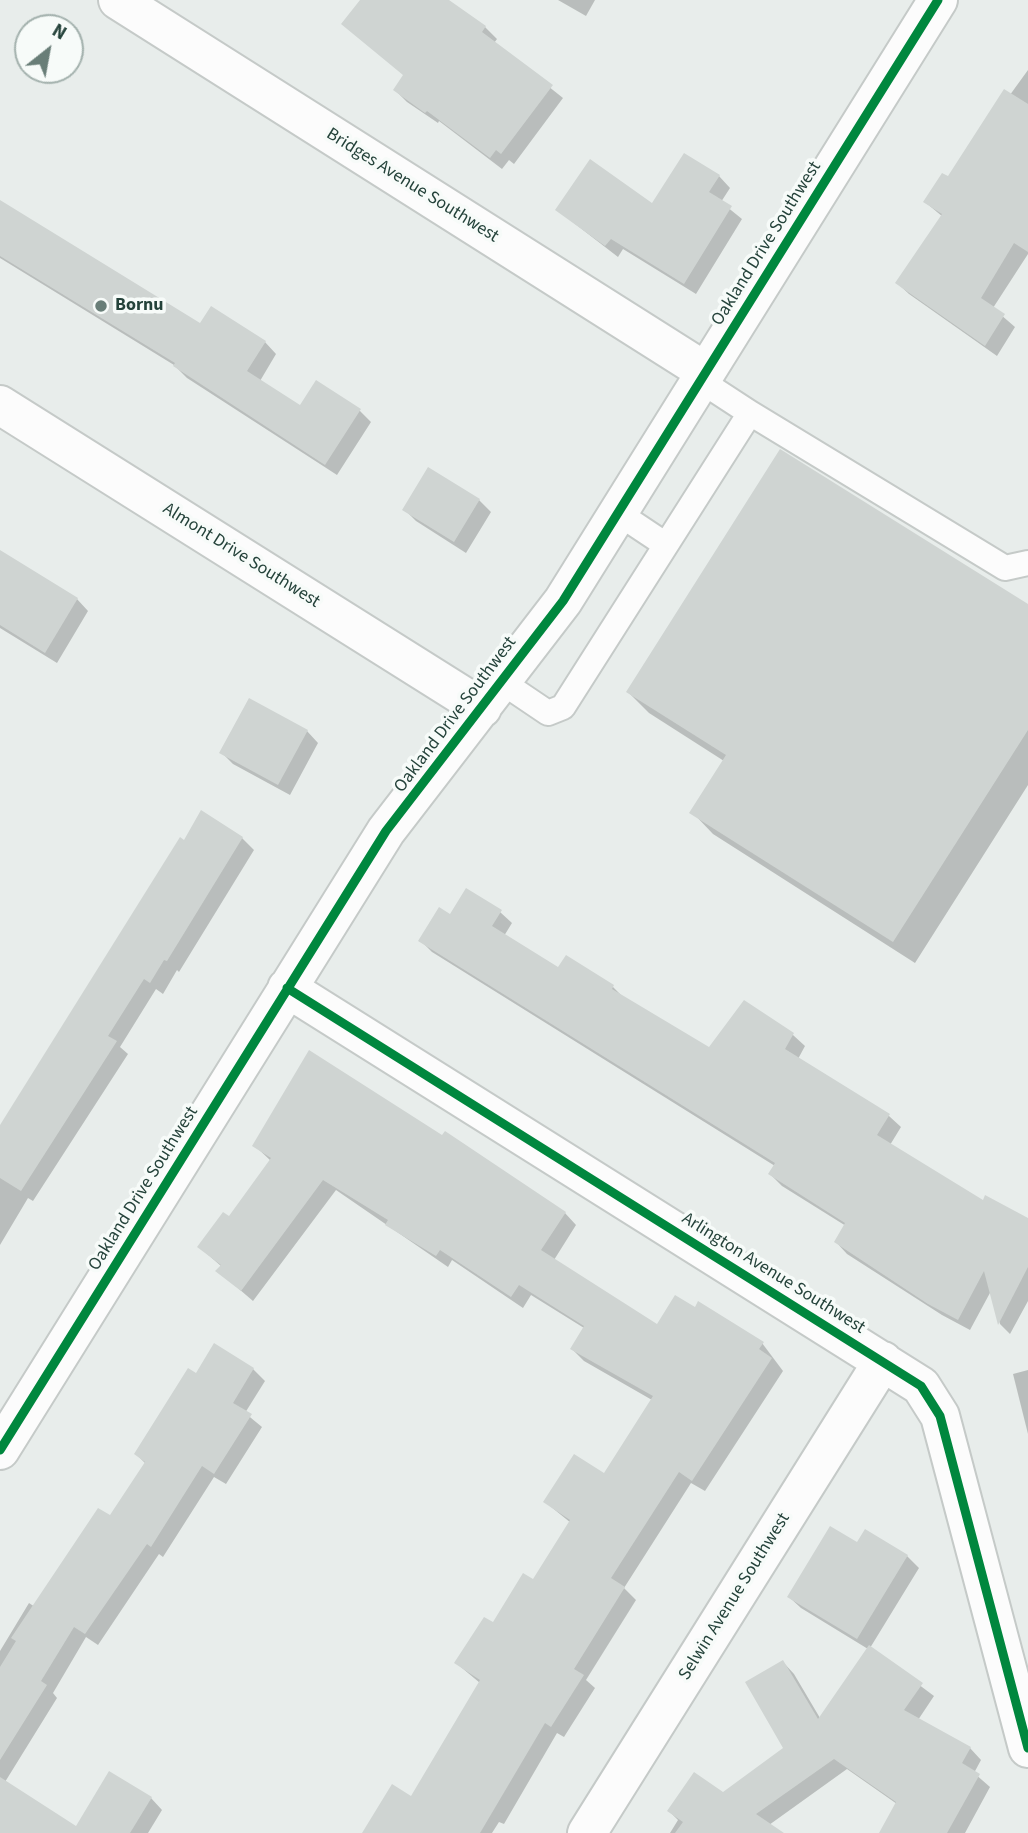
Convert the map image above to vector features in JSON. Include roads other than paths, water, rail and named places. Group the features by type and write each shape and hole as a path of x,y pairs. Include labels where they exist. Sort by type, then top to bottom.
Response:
{"street":[{"name":"Bridges Avenue Southwest","path":"118,0 703,376"},
{"name":"Oakland Drive Southwest","path":"0,1450 386,831 563,601 938,0"},
{"name":"Almont Drive Southwest","path":"0,405 492,695"},
{"name":"Arlington Avenue Southwest","path":"288,988 921,1386 940,1416 1028,1748"},
{"name":"Selwin Avenue Southwest","path":"587,1833 883,1361"}],"lane":[{"path":"703,376 750,413 1005,568 1028,563"},
{"path":"492,695 548,713 563,707 750,413"},
{"path":"618,513 666,545"}],"place":[{"name":"Bornu","path":"101,306"}]}
